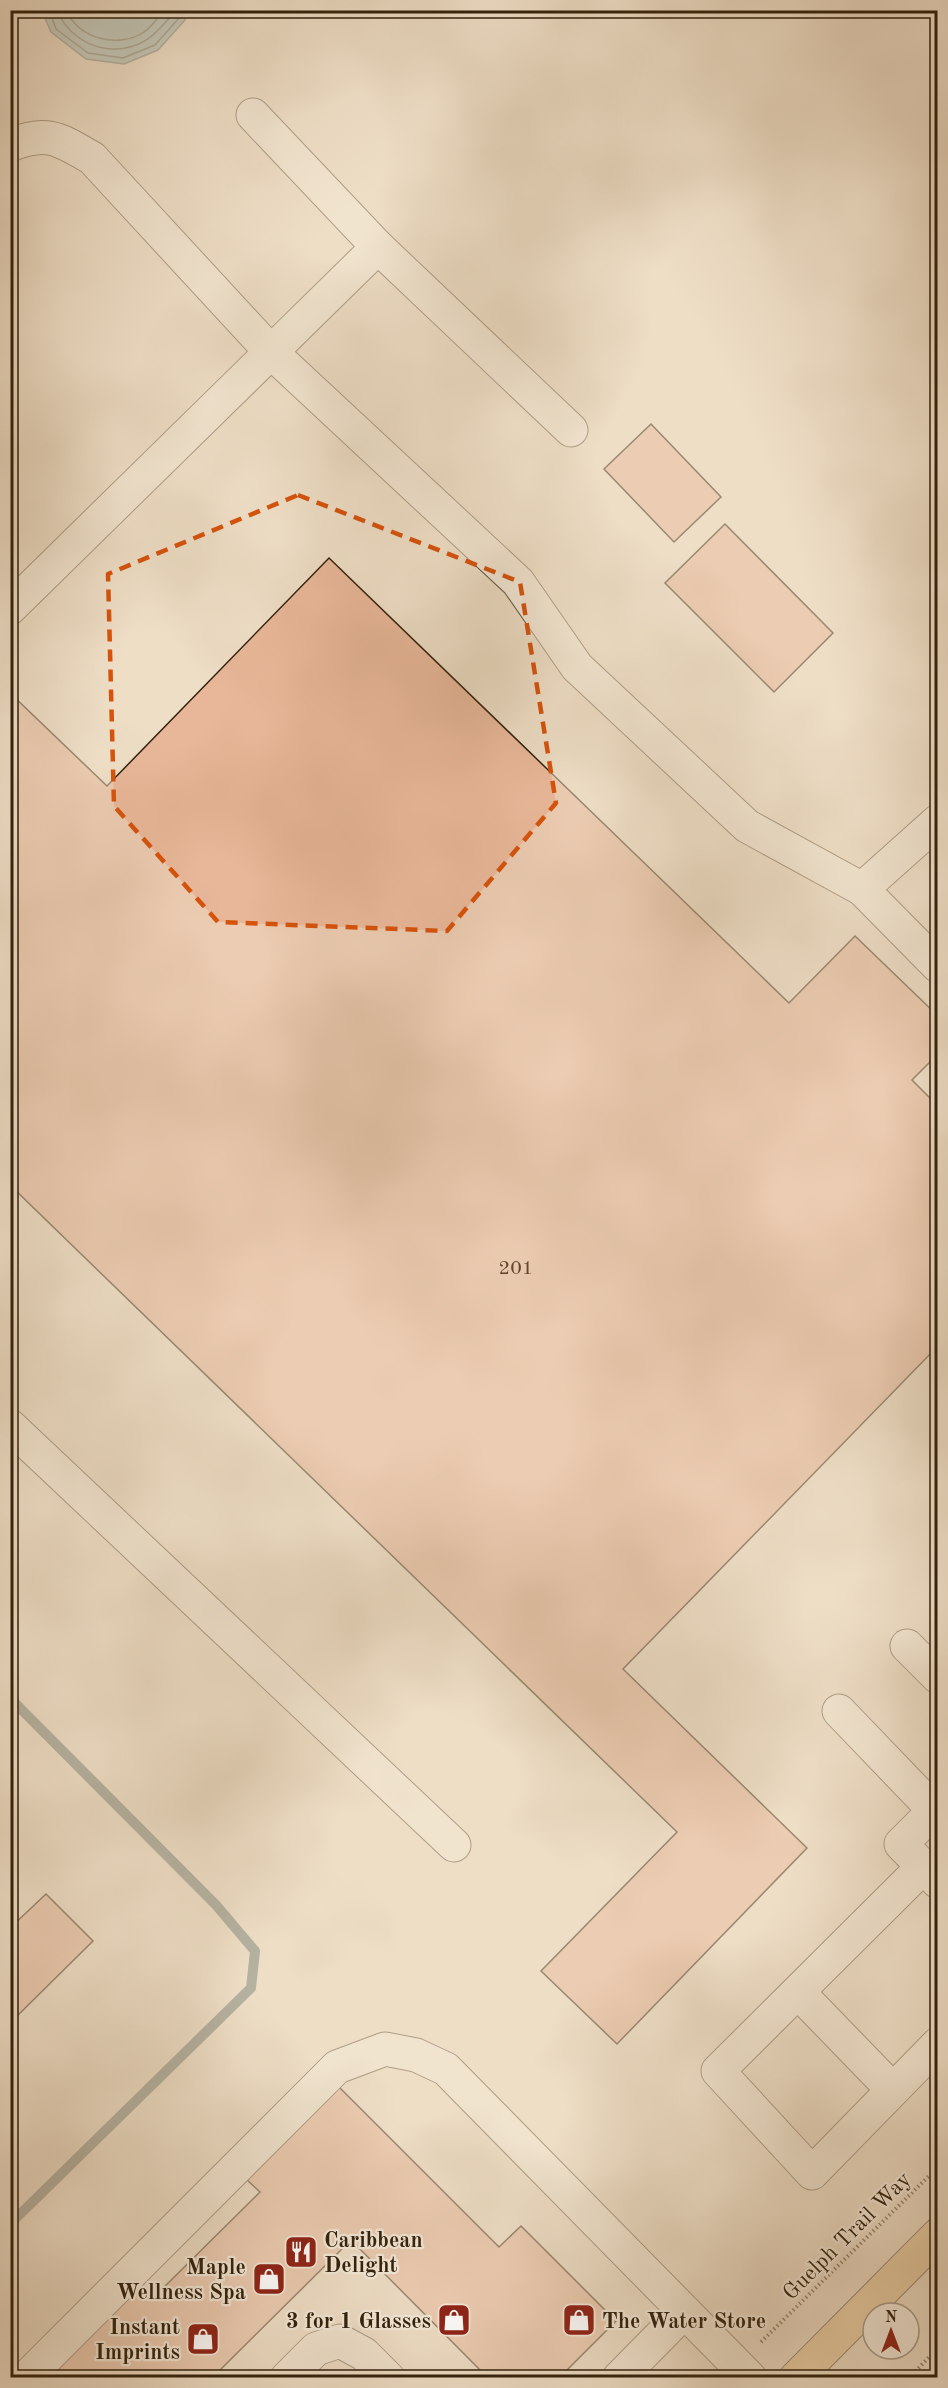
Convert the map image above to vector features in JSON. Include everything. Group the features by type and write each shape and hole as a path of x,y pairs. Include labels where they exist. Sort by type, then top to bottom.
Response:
{"main road":[{"path":"796,2378 938,2235"}],"lane":[{"path":"253,115 378,247 571,430"},
{"path":"10,145 31,137 60,139 92,158 271,352 518,582 577,667 747,826 862,889 938,966"},
{"path":"10,608 378,247"},
{"path":"862,889 938,821"},
{"path":"10,1426 454,1845"},
{"path":"907,1646 938,1677"},
{"path":"839,1711 936,1809 901,1844 930,1875 798,1992 718,2071 813,2173 938,2044"},
{"path":"798,1992 892,2090"},
{"path":"26,2378 337,2067 385,2049 416,2055 446,2069 744,2372"},
{"path":"619,2378 684,2312"},
{"path":"287,2378 315,2349 340,2341 364,2354 388,2378"}],"path":[{"name":"Guelph Trail Way","path":"744,2372 938,2168"},
{"path":"909,2378 938,2348"}],"highlighted area":[{"path":"298,495 520,582 556,803 447,931 218,922 114,806 108,574"}],"water":[{"path":"42,11 187,11 185,20 158,50 124,64 86,59 51,32"}],"building":[{"path":"651,424 721,497 674,542 604,469"},
{"path":"725,524 833,633 774,692 665,583"},
{"path":"329,558 789,1003 855,936 938,1016 938,1054 912,1080 938,1106 938,1346 623,1669 807,1848 617,2044 541,1971 677,1832 12,1187 10,1188 10,693 107,786"},
{"path":"46,1894 93,1941 10,2023 10,1928"},
{"path":"339,2087 499,2247 521,2226 616,2321 559,2378 488,2378 351,2240 212,2378 46,2378 139,2286 152,2299 260,2192 246,2179"}],"waterway":[{"path":"10,1698 216,1905 255,1951 251,1988 10,2224"}],"place":[{"name":"Caribbean Delight","path":"301,2252"},
{"name":"Maple Wellness Spa","path":"269,2279"},
{"name":"3 for 1 Glasses","path":"454,2320"},
{"name":"The Water Store","path":"579,2320"},
{"name":"Instant Imprints","path":"203,2339"}]}
